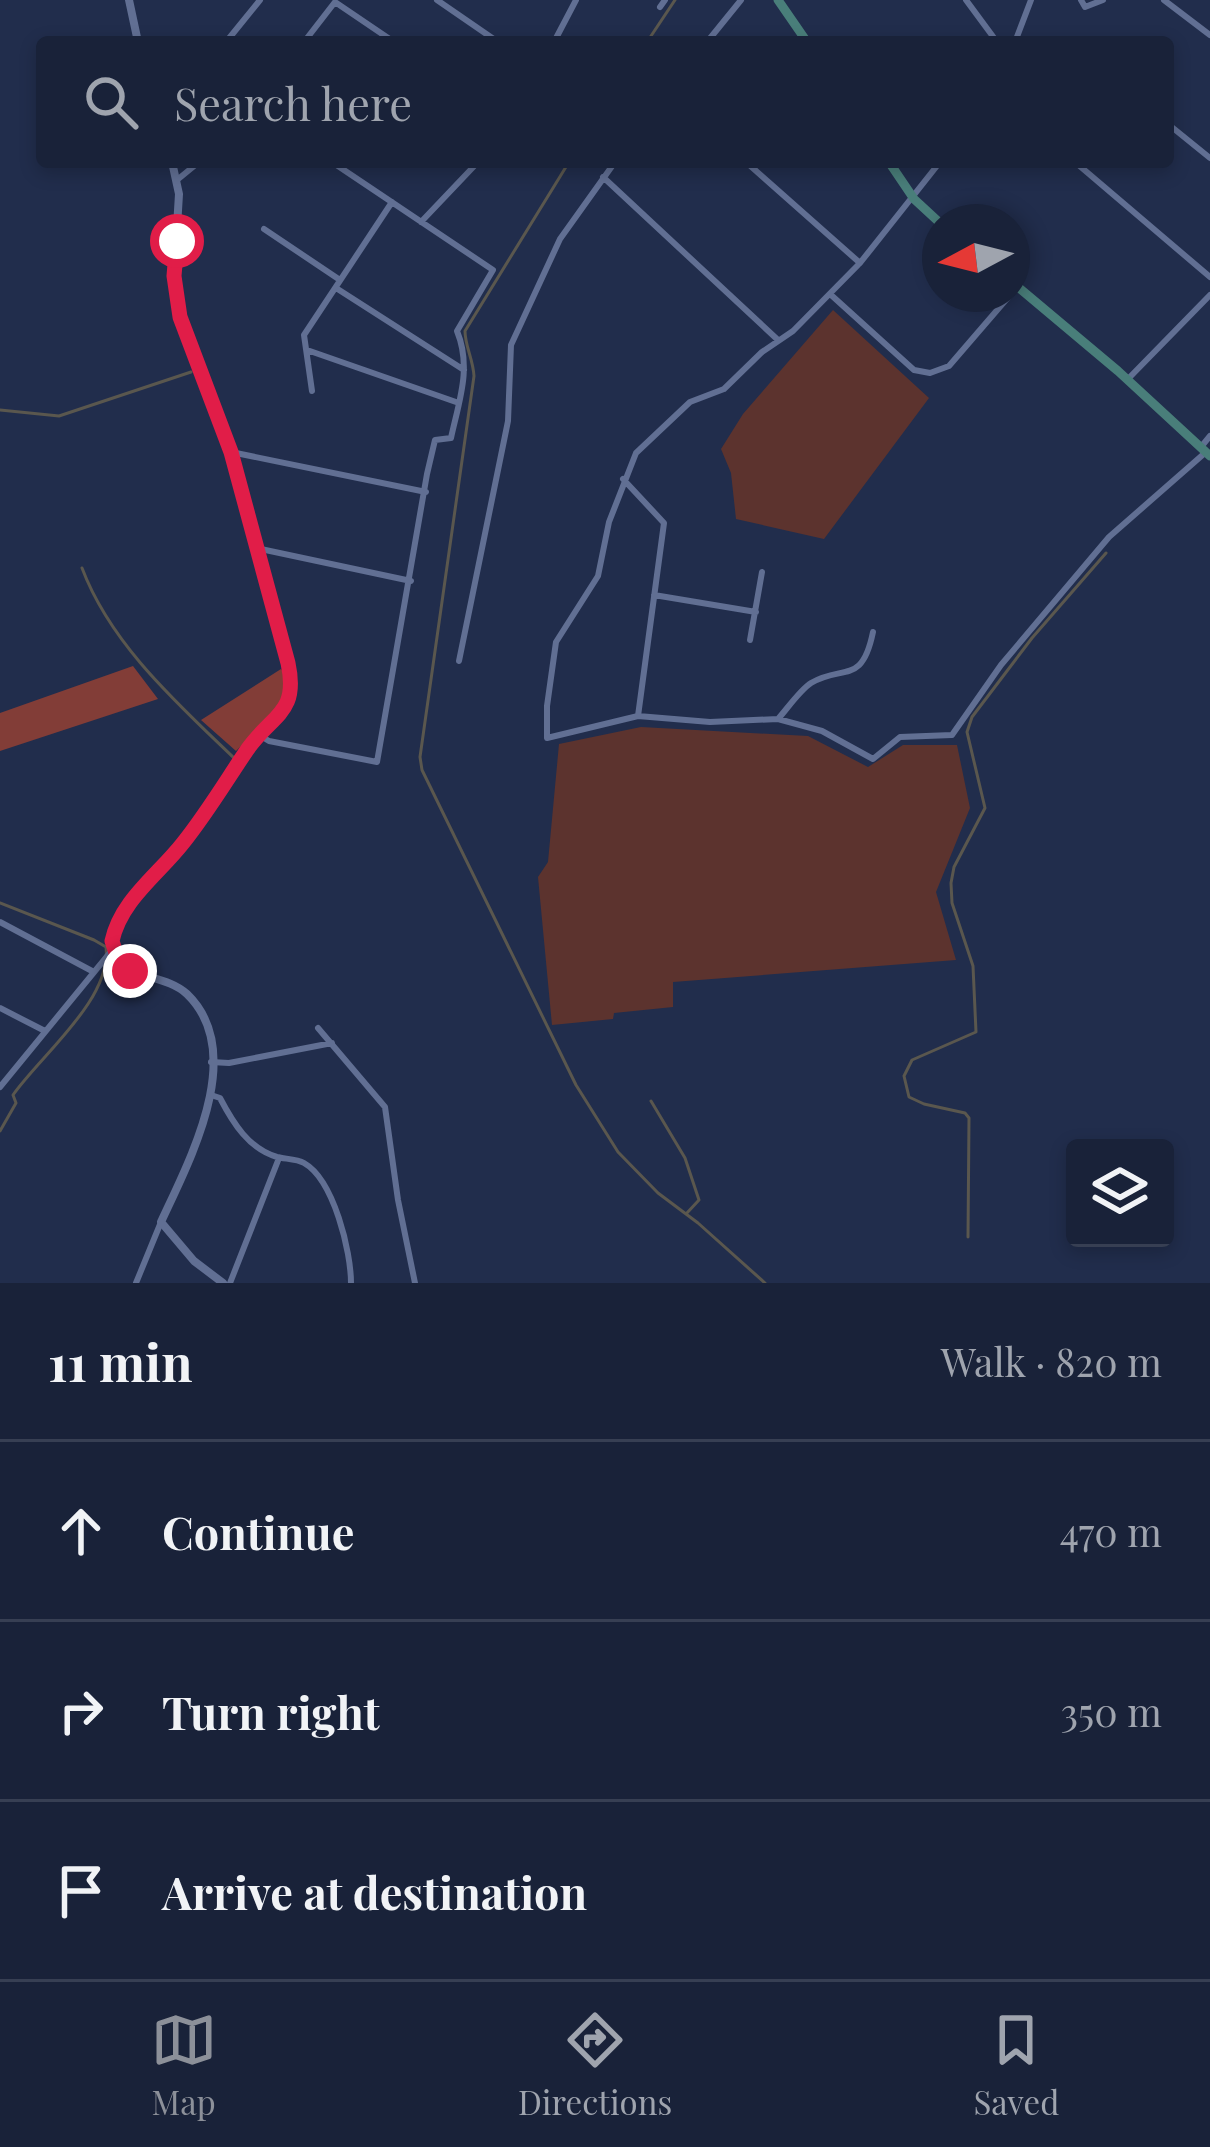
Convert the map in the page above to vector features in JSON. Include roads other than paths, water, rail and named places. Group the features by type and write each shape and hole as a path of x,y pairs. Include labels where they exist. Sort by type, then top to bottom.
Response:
{"main road":[{"path":"778,0 803,36"},
{"path":"893,168 922,206"},
{"path":"1030,297 1206,452"}],"street":[{"path":"129,0 137,36"},
{"path":"231,36 260,0"},
{"path":"437,0 489,36"},
{"path":"557,36 576,0"},
{"path":"711,36 741,0"},
{"path":"966,0 993,36"},
{"path":"1017,36 1031,0"},
{"path":"1081,0 1085,7 1103,0"},
{"path":"1164,0 1210,35"},
{"path":"309,36 335,2 385,36"},
{"path":"1174,129 1210,158"},
{"path":"0,1087 109,951 126,907 190,834 259,735 286,710 292,685 231,452 177,304 174,168"},
{"path":"177,180 192,168"},
{"path":"259,735 269,741 377,762 435,440 451,438 456,402 465,386 465,351 457,332 493,270 341,168"},
{"path":"421,222 472,168"},
{"path":"459,661 508,421 511,345 560,239 610,168"},
{"path":"753,168 860,263"},
{"path":"936,168 830,294 724,389 690,402 643,445 623,479 598,576 556,642 547,706 548,738 638,716 710,722 778,719 822,731 872,759 900,737 952,734 1001,665 1109,537 1206,452 1210,436"},
{"path":"1082,168 1210,277"},
{"path":"603,177 778,340"},
{"path":"312,391 304,335 392,202"},
{"path":"264,229 464,370"},
{"path":"830,294 914,370 930,373 949,366 992,312"},
{"path":"1127,380 1210,295"},
{"path":"307,350 456,402"},
{"path":"231,452 426,492"},
{"path":"623,479 664,524 638,716"},
{"path":"254,547 411,581"},
{"path":"750,640 762,572"},
{"path":"654,595 756,612"},
{"path":"778,719 809,684 850,673 858,666 866,657 873,632"},
{"path":"0,922 92,971"},
{"path":"109,951 130,971 174,985 188,995 210,1033 211,1095 204,1125 136,1283"},
{"path":"0,1008 46,1032"},
{"path":"318,1028 386,1107 398,1200 416,1283"},
{"path":"212,1062 229,1063 332,1043"},
{"path":"211,1095 220,1098 233,1122 259,1151 304,1162 331,1198 344,1232 351,1283"},
{"path":"161,1222 194,1261 226,1283 279,1158"}],"waterway":[{"path":"651,36 675,0"},
{"path":"565,168 465,331 474,376 420,757 422,770 576,1085 618,1152 658,1193 765,1283"},
{"path":"0,410 59,416 191,372"},
{"path":"968,1237 969,1118 909,1097 904,1076 912,1060 976,1032 973,966 952,903 951,883 954,867 985,808 967,732 972,717 1032,638 1106,553"},
{"path":"82,568 128,648 236,760"},
{"path":"0,903 106,947 105,967 87,1006 13,1095 16,1103 0,1131"},
{"path":"651,1101 685,1158 699,1200 686,1214"}]}
